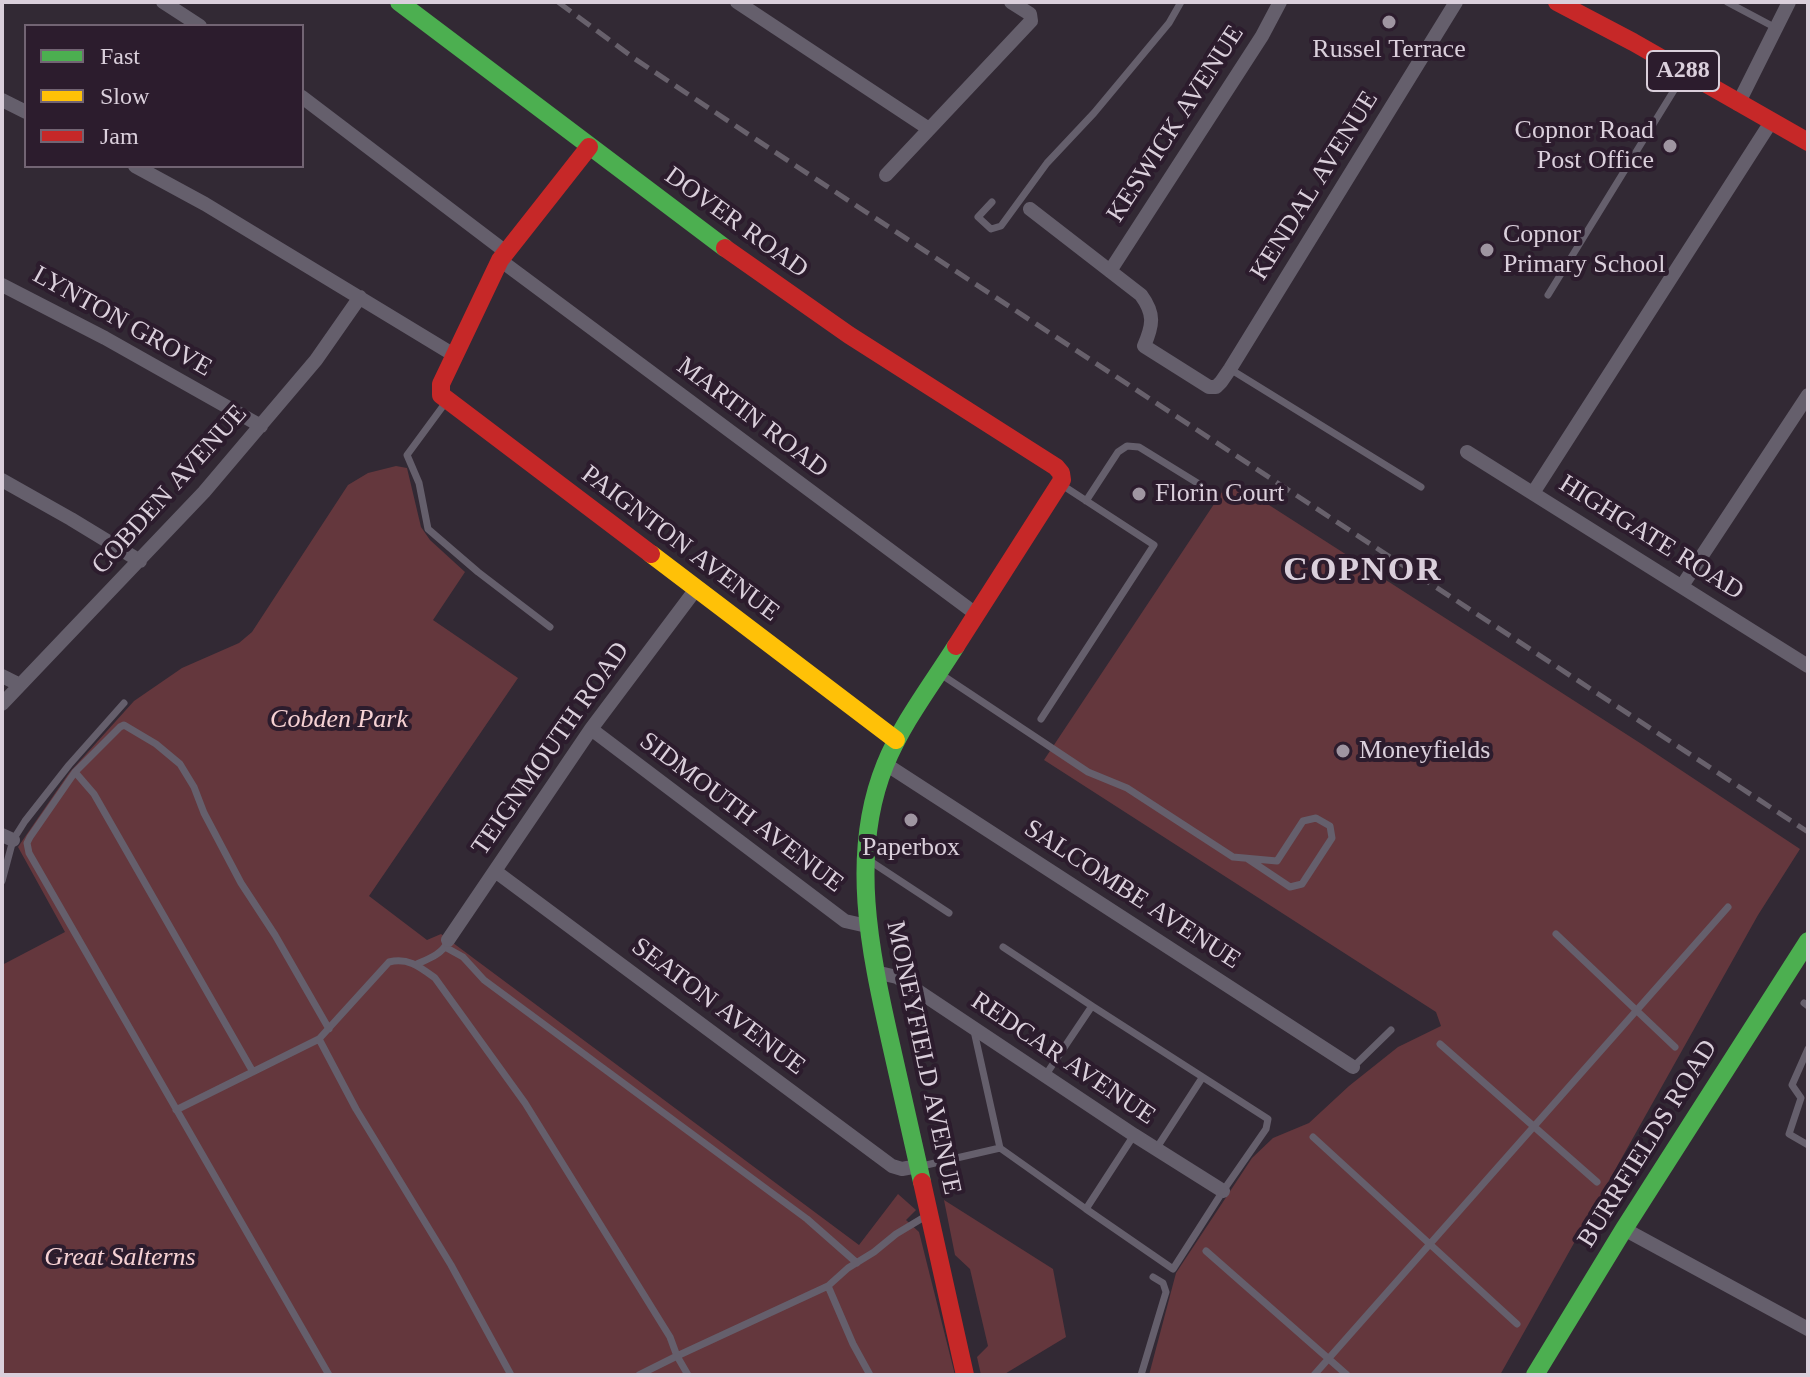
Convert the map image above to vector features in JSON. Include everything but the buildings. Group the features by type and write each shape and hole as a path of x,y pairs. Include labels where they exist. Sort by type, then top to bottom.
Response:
{"street":[{"path":"163,2 197,24"},
{"name":"DOVER ROAD","path":"399,2 793,297 1058,475"},
{"path":"737,2 929,129"},
{"path":"886,175 1031,21 1030,14 1011,2"},
{"name":"KESWICK AVENUE","path":"1110,271 1262,36 1280,2"},
{"name":"KENDAL AVENUE","path":"1110,271 1141,295 1149,306 1152,316 1144,346 1209,387 1216,387 1456,2"},
{"name":"A288","path":"1557,2 1584,8 1738,104 1808,142"},
{"path":"1738,104 1789,2"},
{"name":"MARTIN ROAD","path":"304,99 503,256 976,614"},
{"path":"2,100 24,111"},
{"path":"1533,493 1771,122"},
{"path":"444,392 454,355 503,256 589,147"},
{"path":"139,168 205,204 454,355"},
{"path":"1030,209 1110,271"},
{"name":"LYNTON GROVE","path":"2,285 105,338 261,426"},
{"name":"COBDEN AVENUE","path":"2,704 204,492 316,360 360,297"},
{"name":"PAIGNTON AVENUE","path":"444,392 896,740"},
{"path":"1682,586 1808,395"},
{"name":"HIGHGATE ROAD","path":"1467,452 1808,666"},
{"name":"MONEYFIELD AVENUE","path":"965,1375 875,972 867,926 867,830 884,763 896,740 976,614 1058,475"},
{"path":"2,480 140,561"},
{"name":"TEIGNMOUTH ROAD","path":"447,943 591,729 696,589"},
{"path":"2,676 20,685"},
{"name":"SIDMOUTH AVENUE","path":"591,729 845,921 867,926"},
{"name":"SALCOMBE AVENUE","path":"884,763 1353,1067"},
{"name":"SEATON AVENUE","path":"495,871 892,1166 902,1169 918,1166"},
{"name":"BURRFIELDS ROAD","path":"1535,1375 1624,1229 1808,941"},
{"name":"REDCAR AVENUE","path":"875,972 897,977 1223,1191"},
{"path":"1624,1229 1808,1329"}],"lane":[{"path":"992,202 978,217 991,229 1001,226 1047,163 1094,113 1169,23 1181,2"},
{"path":"1727,2 1776,28"},
{"path":"1548,295 1685,72"},
{"path":"1230,369 1421,487"},
{"path":"444,392 407,455 419,483 428,529 550,627"},
{"path":"1086,501 1118,452 1127,446 1139,447 1199,484"},
{"path":"1041,719 1154,545 1086,501 1058,475"},
{"path":"938,673 1088,772 1127,788 1233,857 1277,861 1303,821 1316,818 1330,826 1332,838 1302,884 1290,887 1248,859"},
{"path":"2,881 8,837 124,703"},
{"path":"329,1029 241,883 180,764 156,744 124,725 75,772 30,837 27,843 29,853 329,1375"},
{"path":"75,772 94,794 253,1072"},
{"path":"865,857 949,913"},
{"path":"1314,1375 1728,907"},
{"path":"1556,934 1675,1047"},
{"path":"417,964 447,943 484,980 807,1219 857,1263"},
{"path":"974,1029 1000,1148 1173,1269 1266,1129 1268,1119 1003,947"},
{"path":"176,1110 319,1039 389,962 400,959 417,964 435,978 525,1103 670,1337 688,1375"},
{"path":"1045,1076 1092,1006"},
{"path":"1353,1067 1391,1030"},
{"path":"319,1039 356,1109 451,1265 511,1375"},
{"path":"1440,1044 1597,1182"},
{"path":"1808,1049 1792,1085 1801,1098 1789,1134 1808,1145"},
{"path":"1156,1149 1202,1078"},
{"path":"1086,1209 1134,1135"},
{"path":"1313,1137 1517,1324"},
{"path":"918,1166 1000,1148"},
{"path":"639,1375 828,1286 896,1234 928,1215"},
{"path":"1206,1251 1347,1375"},
{"path":"1141,1375 1166,1292 1163,1283 1153,1277"},
{"path":"828,1286 870,1375"}],"green space":[{"path":"396,466 407,468 421,527 430,540 465,572 433,620 518,678 369,896 427,940 441,934 859,1245 898,1194 916,1210 906,1220 919,1232 955,1375 2,1375 2,965 65,932 18,847 69,773 134,701 182,668 239,643 252,632 348,485 368,473"},
{"path":"1230,480 1800,849 1758,915 1500,1375 1149,1375 1176,1273 1252,1158 1273,1138 1309,1123 1398,1047 1441,1026 1436,1012 1044,760"},
{"path":"944,1200 1053,1269 1066,1337 1003,1375 981,1375 977,1357 988,1346 970,1269 955,1255"}],"railway":[{"path":"558,2 635,59 796,166 1808,832"}],"traffic: fast":[{"path":"399,2 725,248"},
{"path":"922,1182 876,972 866,902 865,868 874,799 885,765 909,719 956,646"},
{"path":"1535,1375 1624,1229 1808,941"}],"traffic: slow":[{"path":"651,554 896,740"}],"traffic: jam":[{"path":"1557,2 1808,142"},
{"path":"589,147 500,260 441,384 441,395 651,554"},
{"path":"725,248 849,335 1061,473 1062,480 956,646"},
{"path":"922,1182 965,1375"}],"place":[{"name":"Russel Terrace","path":"1389,22"},
{"name":"Copnor Road Post Office","path":"1670,146"},
{"name":"Copnor Primary School","path":"1487,250"},
{"name":"Florin Court","path":"1139,494"},
{"name":"Moneyfields","path":"1343,751"},
{"name":"Paperbox","path":"911,820"}],"district":[{"name":"COPNOR","path":"1363,571"}],"park label":[{"name":"Cobden Park","path":"339,720"},
{"name":"Great Salterns","path":"120,1258"}]}
